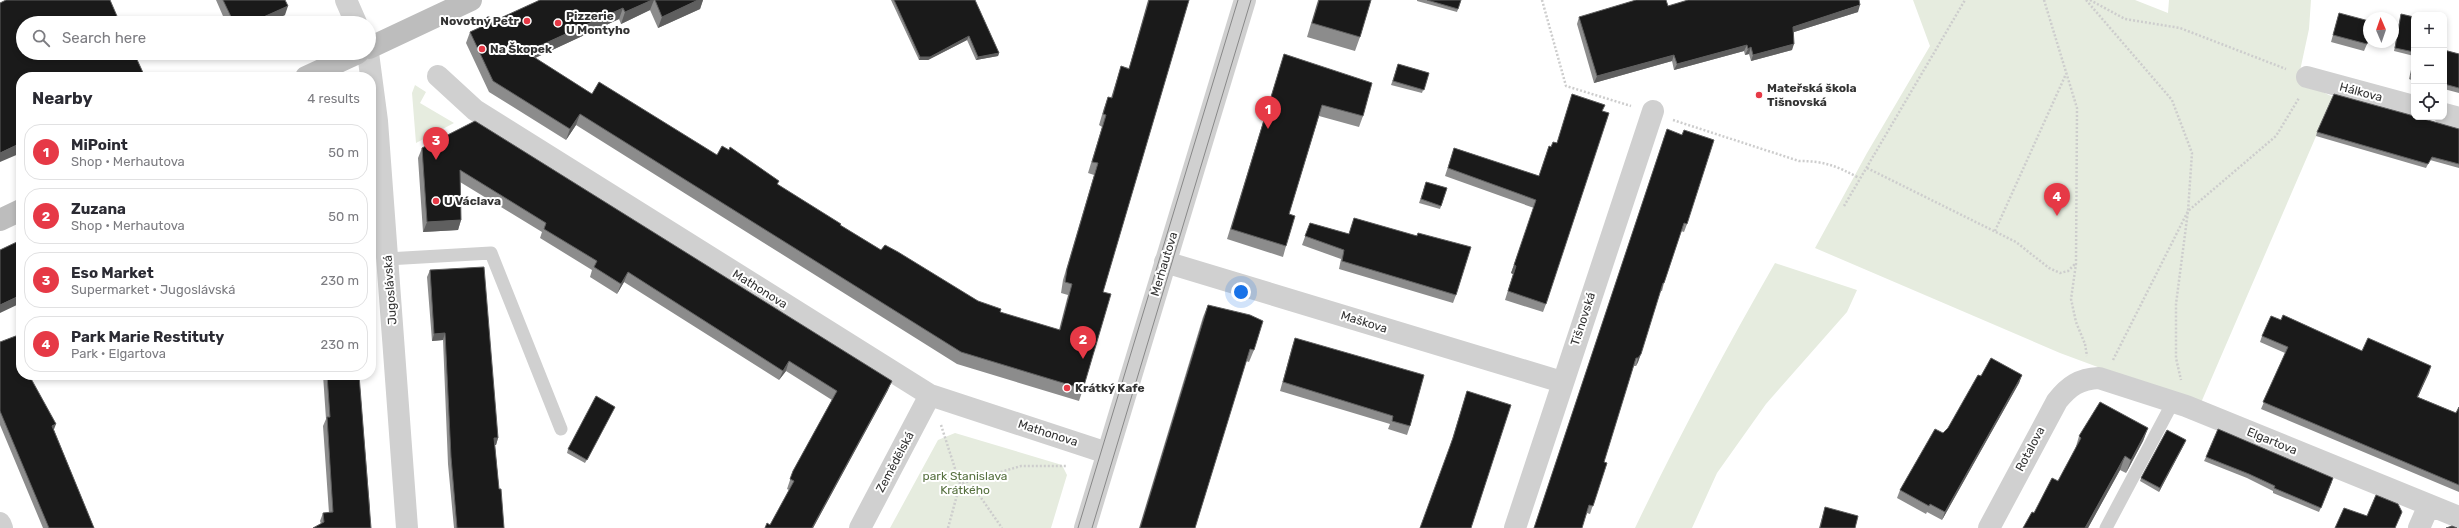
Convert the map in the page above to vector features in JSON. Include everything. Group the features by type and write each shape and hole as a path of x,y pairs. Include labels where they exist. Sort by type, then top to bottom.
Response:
{"main road":[{"path":"376,45 471,0"},
{"path":"317,72 343,60"},
{"path":"0,220 16,212"}],"street":[{"path":"346,0 353,16"},
{"name":"Merhautova","path":"1085,528 1245,0"},
{"name":"Jugoslávská","path":"369,60 371,72"},
{"name":"Mathonova","path":"438,76 475,110 930,395 1107,452"},
{"name":"Hálkova","path":"2307,77 2411,105"},
{"name":"Jugoslávská","path":"376,109 407,528"},
{"name":"Tišnovská","path":"1515,528 1653,110"},
{"path":"2447,115 2459,118"},
{"name":"Maškova","path":"1165,262 1562,382"},
{"name":"Elgartova","path":"2082,380 2099,378 2179,404 2459,517"},
{"name":"Rotalova","path":"1989,528 2057,401 2068,388 2082,380"},
{"name":"Zemědělská","path":"860,528 930,395"},
{"path":"2419,528 2429,505"},
{"path":"0,523 2,528"}],"lane":[{"path":"387,259 491,253 561,429"},
{"path":"2106,528 2179,404"}],"path":[{"path":"1542,0 1566,86 1653,110 1669,119 1799,161 1820,161 1832,164 1859,178"},
{"path":"1844,206 1859,178 1965,0"},
{"path":"2044,0 2077,108 2076,264 2071,300 2087,358"},
{"path":"2086,0 2172,100 2192,153 2188,210 2176,304 2176,358 2179,404"},
{"path":"2090,0 2125,19 2180,28 2307,77 2294,108 2276,136 2188,210 2110,367"},
{"path":"1995,231 2067,74"},
{"path":"1866,168 2016,242 2049,268 2060,273 2068,271 2076,264"},
{"path":"943,426 960,484 948,528"},
{"path":"960,484 1021,466 1071,466"},
{"path":"960,484 978,492 1002,528"}],"green space":[{"path":"1913,0 2135,0 2168,13 2169,0 2311,0 2309,29 2298,80 2333,97 2200,405 2060,353 1815,248 1867,153 1930,46"},
{"path":"415,85 426,92 420,103 454,123 416,143 412,93"},
{"path":"1775,263 1857,290 1847,312 1766,404 1717,473 1692,528 1635,528 1702,394"},
{"name":"park Stanislava Krátkého","path":"955,433 1062,465 1067,475 1051,528 890,528 938,440"}],"building":[{"path":"6,0 110,0 117,16 16,16 16,60 137,60 143,72 16,72 16,145 0,153 0,3"},
{"path":"223,0 285,0 288,6 266,16 231,16"},
{"path":"540,0 652,0 625,12 623,8 526,52 592,94 599,82 717,155 722,146 729,150 730,147 779,181 777,184 841,224 840,225 881,250 885,245 898,252 978,301 1001,309 1000,312 1060,330 1072,284 1065,282 1067,269 1098,163 1092,162 1106,115 1103,114 1108,97 1112,98 1121,66 1129,69 1149,0 1189,0 1103,292 1111,294 1083,389 961,352 580,114 570,129 493,81 470,32"},
{"path":"655,0 698,0 662,17"},
{"path":"894,0 975,0 999,53 978,57 969,36 930,57 920,57"},
{"path":"1319,0 1371,0 1360,37 1312,23"},
{"path":"1427,0 1461,0 1458,9"},
{"path":"1636,0 1666,0 1668,6 1688,0 1859,0 1860,5 1793,27 1794,44 1753,55 1751,47 1748,49 1747,45 1677,64 1674,55 1597,76 1579,17"},
{"path":"2339,13 2363,19 2363,43 2333,35"},
{"path":"2401,14 2411,16 2411,51 2395,48 2399,48 2399,25"},
{"path":"2447,51 2459,54 2459,88 2447,85"},
{"path":"1284,54 1372,83 1363,116 1322,105 1289,214 1295,216 1286,246 1231,229"},
{"path":"1398,64 1429,73 1424,90 1393,81"},
{"path":"1572,94 1605,105 1602,111 1609,113 1546,304 1508,291 1516,266 1514,265 1536,200 1448,168 1454,148 1539,176 1549,146 1551,147 1553,142 1557,143"},
{"path":"2334,94 2411,115 2411,120 2428,120 2459,129 2459,164 2432,157 2428,164 2317,132"},
{"path":"475,121 892,381 812,528 765,528 767,523 770,525 794,481 790,479 793,471 837,391 789,361 783,371 628,272 621,284 594,267 597,261 544,229 546,223 460,170 461,220 427,222 422,148"},
{"path":"1667,129 1682,135 1684,130 1714,140 1687,224 1684,223 1663,283 1641,354 1638,358 1636,358 1604,462 1607,463 1593,506 1589,505 1582,528 1534,528"},
{"path":"1426,182 1447,188 1441,206 1421,199"},
{"path":"1354,218 1417,236 1418,233 1471,247 1456,295 1342,261 1344,250 1305,236 1310,223 1349,234"},
{"path":"16,242 16,297 0,305 0,250"},
{"path":"484,267 498,438 494,438 499,489 501,489 504,528 457,528 451,457 445,333 434,334 430,270"},
{"path":"1208,305 1250,315 1263,321 1254,350 1250,349 1195,528 1140,528"},
{"path":"2283,315 2362,351 2368,338 2431,366 2417,397 2456,413 2459,407 2459,485 2263,402 2288,347 2262,336 2271,316 2281,320"},
{"path":"16,336 16,380 32,380 56,424 52,426 94,528 49,528 0,411 0,342"},
{"path":"1295,338 1424,375 1410,426 1392,421 1393,416 1283,382"},
{"path":"1991,358 2022,375 1945,512 1930,504 1929,506 1900,490 1935,429 1943,433 1948,428 1978,375 1981,376"},
{"path":"327,380 359,380 371,528 313,528 324,522 323,513 333,512 327,417 330,417"},
{"path":"1467,391 1511,405 1471,528 1420,528 1453,438"},
{"path":"596,396 615,407 587,460 568,449"},
{"path":"2100,402 2148,428 2131,460 2125,456 2085,528 2023,528 2032,512 2034,513 2052,478 2058,481 2081,438 2079,436"},
{"path":"2218,429 2333,478 2321,508 2274,488 2275,486 2249,474 2206,457"},
{"path":"2167,430 2186,440 2160,488 2141,478"},
{"path":"2376,495 2398,504 2402,512 2395,528 2335,528 2344,508 2367,516"},
{"path":"1825,507 1858,516 1855,528 1820,528"},
{"path":"2452,526 2457,528 2446,528"}],"tram line":[{"path":"1078,528 1238,0"},
{"path":"1092,528 1251,0"}],"place":[{"name":"Novotný Petr","path":"527,21"},
{"name":"Pizzerie U Montyho","path":"558,23"},
{"name":"Na Škopek","path":"482,49"},
{"name":"Mateřská škola Tišnovská","path":"1759,95"},
{"name":"MiPoint","path":"1268,129"},
{"name":"Eso Market","path":"436,160"},
{"name":"U Václava","path":"436,201"},
{"name":"Park Marie Restituty","path":"2057,216"},
{"name":"Zuzana","path":"1083,359"},
{"name":"Krátký Kafe","path":"1067,388"}]}
